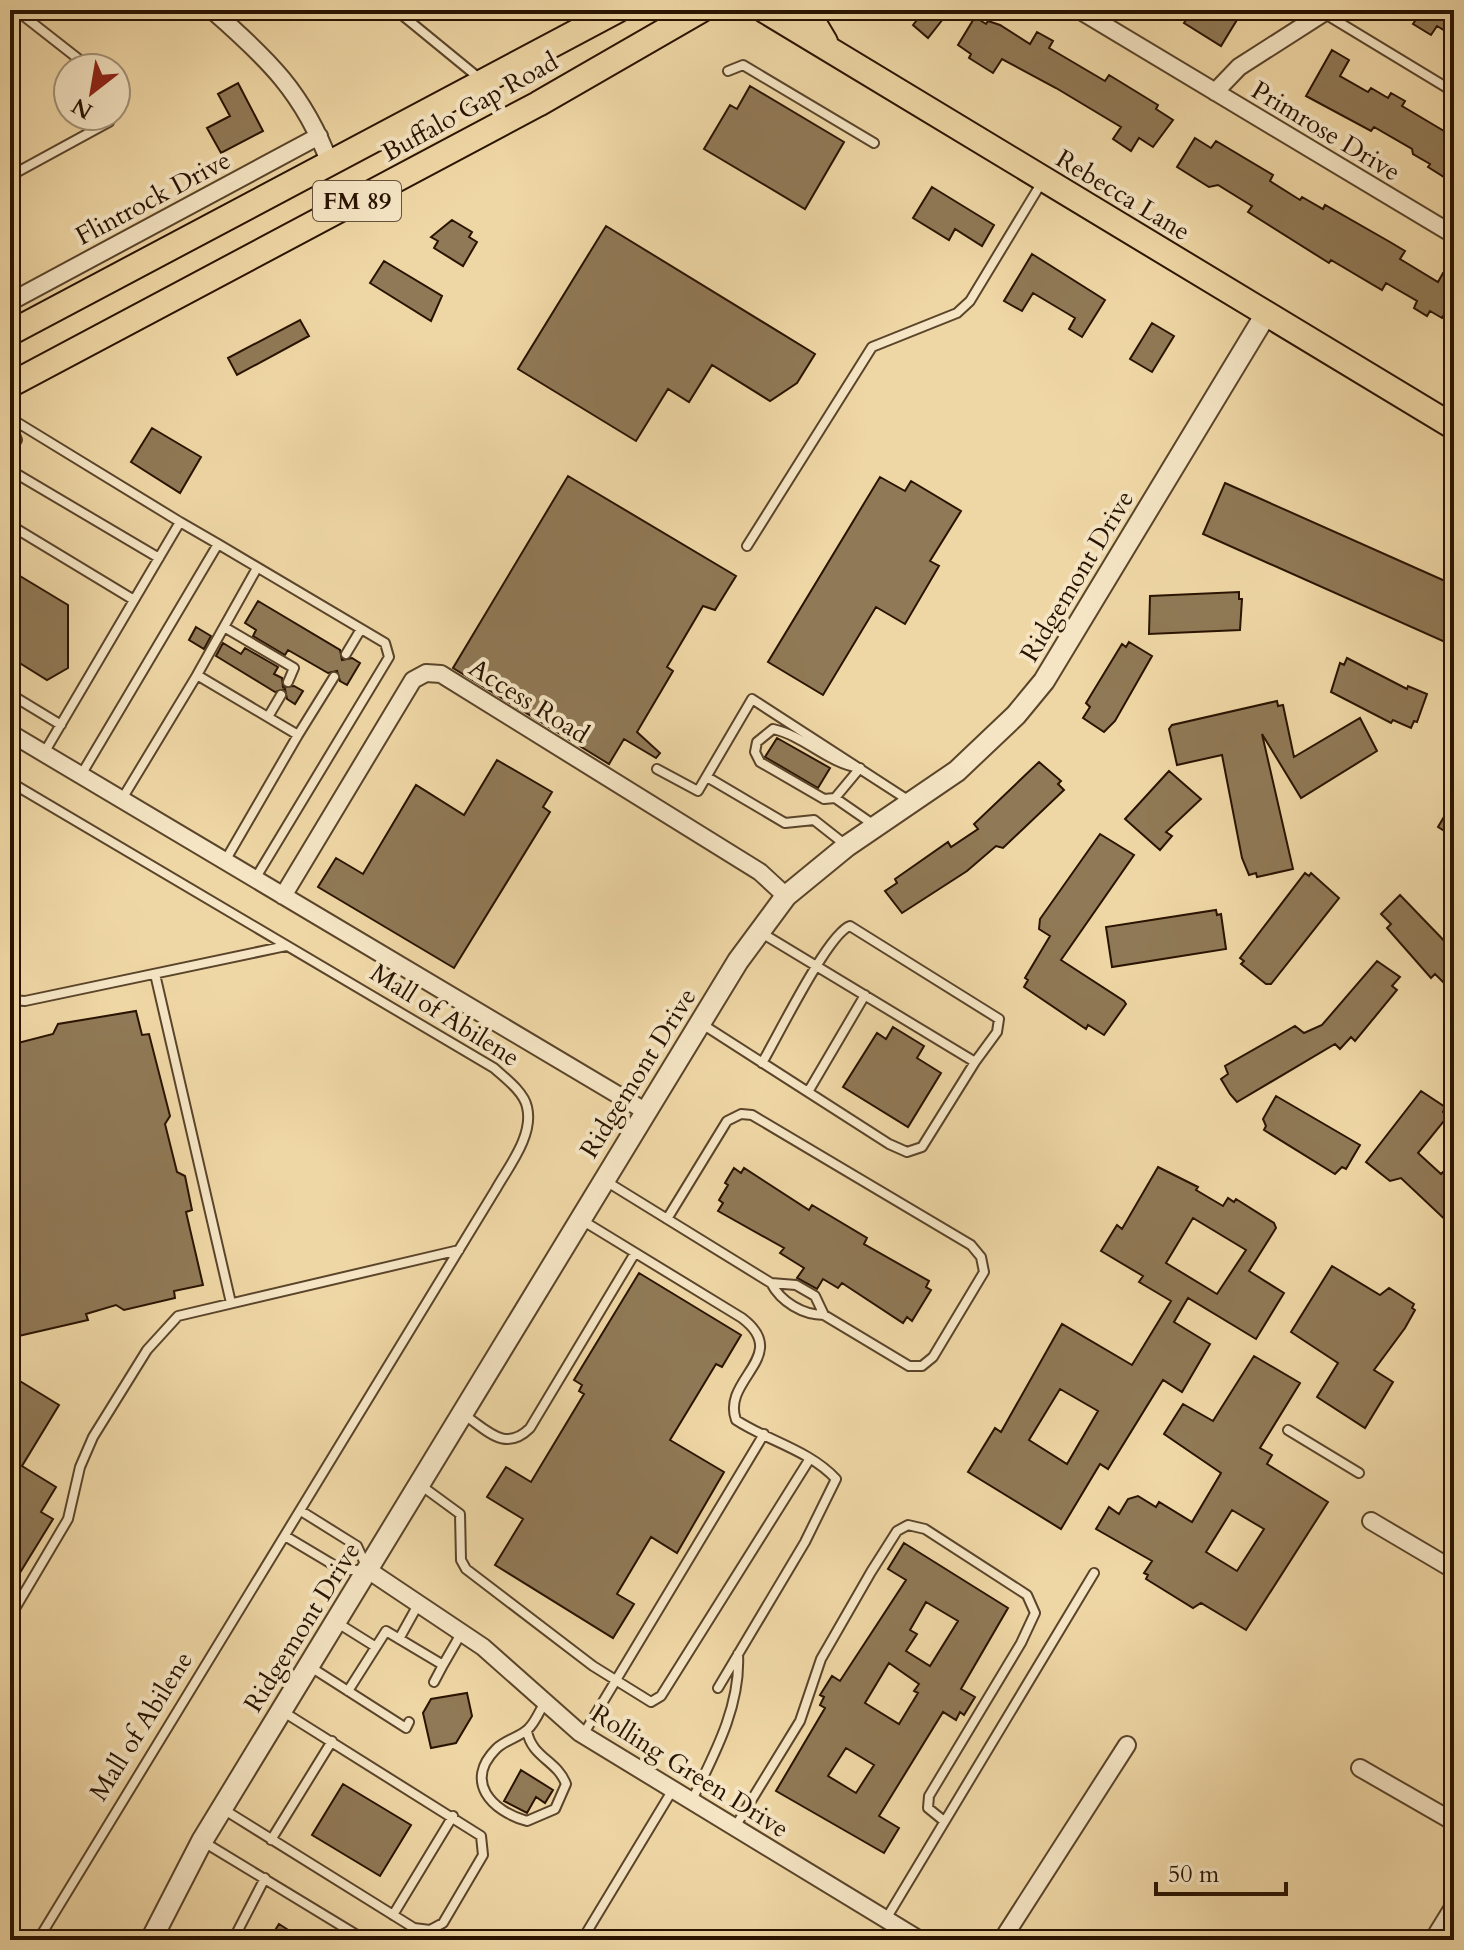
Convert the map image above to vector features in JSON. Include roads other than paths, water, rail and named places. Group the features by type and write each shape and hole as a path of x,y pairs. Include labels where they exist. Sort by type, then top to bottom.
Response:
{"main road":[{"name":"Buffalo Gap Road","path":"10,333 618,10"},
{"name":"Buffalo Gap Road","path":"10,385 538,104 701,10"},
{"name":"Rebecca Lane","path":"764,10 1454,427"},
{"path":"806,10 816,32 835,53"}],"street":[{"path":"212,10 268,59 319,136 330,164"},
{"name":"Primrose Drive","path":"1079,10 1454,235"},
{"path":"1215,92 1239,67 1323,11"},
{"name":"Flintrock Drive","path":"10,302 319,136"},
{"name":"Ridgemont Drive","path":"151,1940 202,1841 645,1111 759,931 786,896 847,846 979,752 1044,681 1266,314"},
{"name":"Access Road","path":"283,896 413,680 426,673 441,674 760,872 786,896"},
{"name":"Mall of Abilene","path":"10,733 645,1111"},
{"path":"1371,1521 1454,1570"},
{"name":"Rolling Green Drive","path":"368,1570 462,1632 583,1735 920,1940"},
{"path":"1002,1940 1127,1745"},
{"path":"1360,1768 1454,1822"},
{"path":"1433,1940 1454,1906"}],"lane":[{"path":"16,10 70,52"},
{"path":"396,10 483,83"},
{"path":"1323,11 1454,92"},
{"path":"728,71 743,65 874,143"},
{"path":"10,176 91,132"},
{"path":"747,546 872,347 957,313 970,301 1044,179"},
{"path":"10,419 17,431 17,440 10,450"},
{"path":"10,419 385,643 389,657 254,879"},
{"path":"10,470 159,558"},
{"path":"44,753 180,522"},
{"path":"10,525 134,600"},
{"path":"81,775 218,544"},
{"path":"122,799 257,568"},
{"path":"224,627 294,668 288,682"},
{"path":"346,654 361,629"},
{"path":"197,675 298,735"},
{"path":"225,861 334,677"},
{"path":"10,694 61,725"},
{"path":"268,717 281,695"},
{"path":"657,769 698,791 752,699 912,802"},
{"path":"860,768 843,765 788,732 773,729 757,742 755,752 760,762 824,799 835,798 875,827"},
{"path":"835,798 860,768"},
{"path":"707,777 785,823 814,820 847,846"},
{"name":"Mall of Abilene","path":"10,782 494,1068 514,1086 527,1106 525,1137 459,1250 38,1940"},
{"path":"699,1023 889,1144 916,1151 922,1147 997,1032 999,1019 858,928 850,926 838,933 762,1063"},
{"path":"759,931 975,1062"},
{"path":"10,1000 25,1001 286,946"},
{"path":"155,974 231,1303"},
{"path":"808,1092 865,995"},
{"path":"667,1219 727,1121 741,1114 752,1115 971,1245 983,1264 982,1278 974,1292 933,1357 922,1366 909,1366 824,1315 809,1315 779,1297 771,1283"},
{"path":"603,1180 771,1283 796,1285 815,1296 824,1315"},
{"path":"580,1219 742,1318 757,1331 760,1351 738,1391 732,1410 736,1420 774,1437 833,1475 836,1485 718,1688"},
{"path":"10,1617 68,1519 80,1467 93,1437 147,1350 178,1316 459,1250"},
{"path":"462,1413 496,1436 512,1441 519,1439 530,1428 635,1253"},
{"path":"1288,1430 1359,1473"},
{"path":"583,1735 764,1434"},
{"path":"419,1484 460,1514 461,1560 466,1569 616,1682 651,1702 661,1696 809,1460"},
{"path":"285,1536 342,1570 368,1570 357,1546 301,1511"},
{"path":"734,1828 800,1721 821,1659 897,1531 908,1525 925,1529 1027,1595 1035,1613 1021,1643 929,1796 928,1808 944,1821"},
{"path":"886,1919 1094,1573"},
{"path":"399,1639 419,1603"},
{"path":"336,1622 376,1647"},
{"path":"348,1691 368,1667 386,1631 443,1665"},
{"path":"434,1682 462,1632"},
{"path":"691,1802 733,1705 739,1681 738,1654"},
{"path":"309,1666 406,1728 409,1722"},
{"path":"527,1731 534,1751 558,1769 566,1784 555,1809 527,1821 507,1812 485,1796 480,1778 487,1760 497,1748 527,1731 546,1701"},
{"path":"222,1808 393,1915 425,1931 437,1928 448,1915 483,1855 481,1836 281,1710"},
{"path":"271,1840 332,1741"},
{"path":"582,1940 672,1791"},
{"path":"393,1915 453,1816"},
{"path":"202,1841 365,1940"},
{"path":"233,1940 265,1878"}]}
